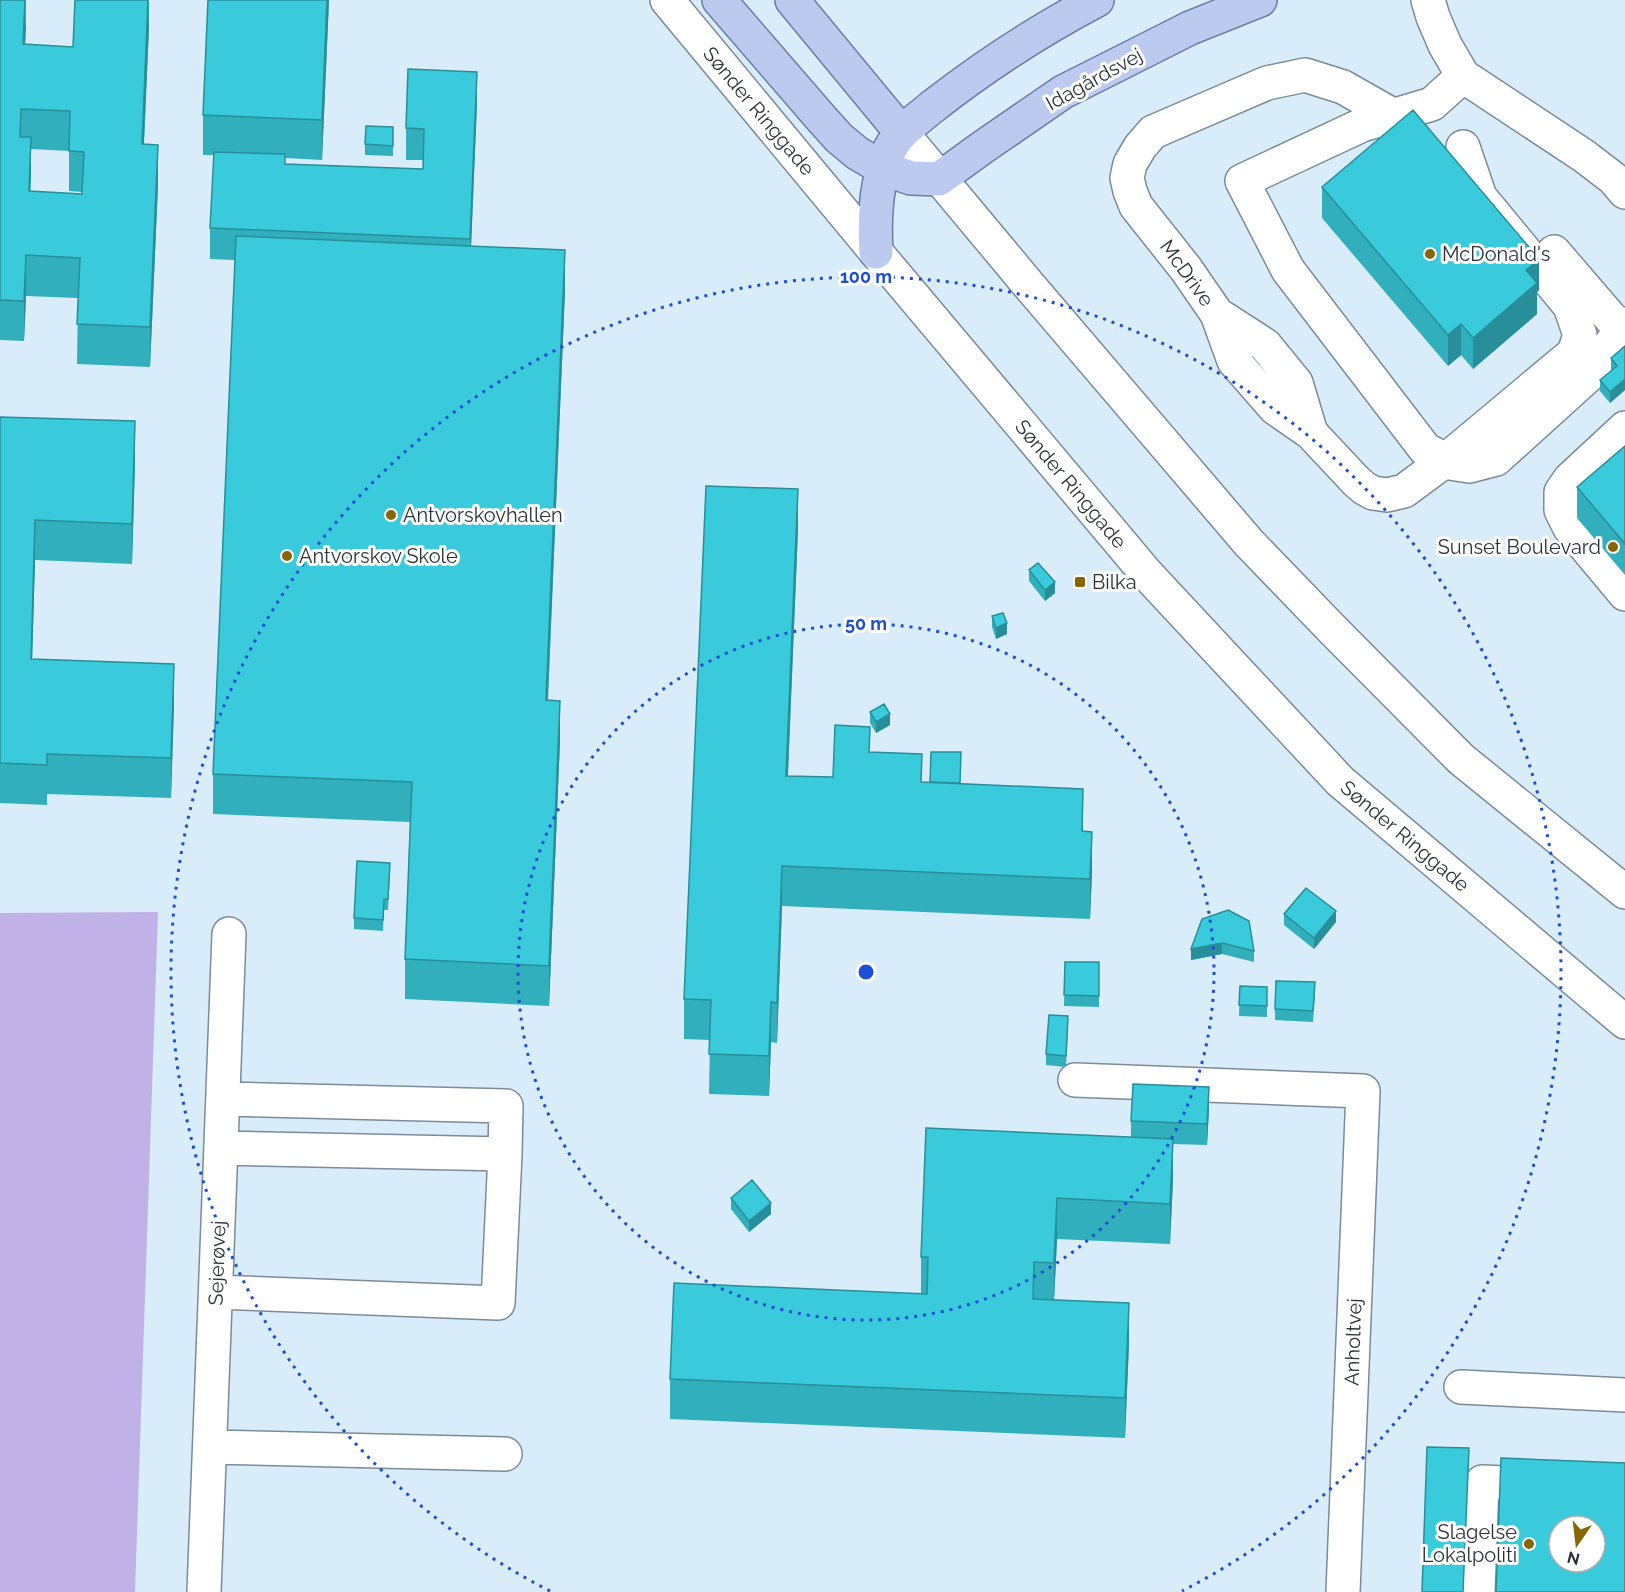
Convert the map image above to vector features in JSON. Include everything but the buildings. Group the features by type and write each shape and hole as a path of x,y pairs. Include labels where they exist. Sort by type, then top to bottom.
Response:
{"main road":[{"path":"719,0 839,138 857,153 884,169 911,178 939,179"},
{"path":"792,0 901,132"},
{"path":"876,252 874,222 878,195 890,149 901,132 978,74 1056,22 1097,0"},
{"name":"Idagårdsvej","path":"939,179 1063,92 1190,28 1260,0"}],"street":[{"name":"Sønder Ringgade","path":"667,0 1146,573 1340,781 1625,1022"},
{"path":"1428,0 1445,45 1463,76 1584,156 1614,179 1625,192"},
{"name":"McDrive","path":"1413,110 1305,75 1267,83 1153,132 1140,147 1130,164 1128,178 1136,206 1186,269 1217,314 1266,345 1296,383 1311,433 1356,481 1373,493 1387,495 1404,491 1446,460 1574,353 1580,335 1570,306 1480,197 1463,147"},
{"path":"1413,110 1463,147 1623,327 1590,374 1496,459 1469,466 1450,463 1425,449 1288,270 1242,181 1362,125 1413,110 1463,76"},
{"path":"901,132 1249,543 1461,759 1625,892"},
{"path":"1625,428 1570,479 1561,492 1561,510 1570,528 1625,594"},
{"name":"Sejerøvej","path":"204,1592 229,934"},
{"name":"Anholtvej","path":"1075,1080 1363,1092 1343,1592"},
{"path":"216,1292 498,1303 507,1106 223,1098"},
{"path":"222,1148 505,1155"},
{"path":"1461,1387 1625,1395"},
{"path":"210,1447 505,1454"},
{"path":"1478,1592 1482,1482 1625,1488"}],"shaded area":[{"path":"158,912 135,1592 0,1592 0,913"}],"place":[{"name":"McDonald's","path":"1430,254"},
{"name":"Antvorskovhallen","path":"391,515"},
{"name":"Sunset Boulevard","path":"1613,547"},
{"name":"Antvorskov Skole","path":"287,556"},
{"name":"Bilka","path":"1080,582"},
{"name":"Slagelse Lokalpoliti","path":"1529,1544"}]}
